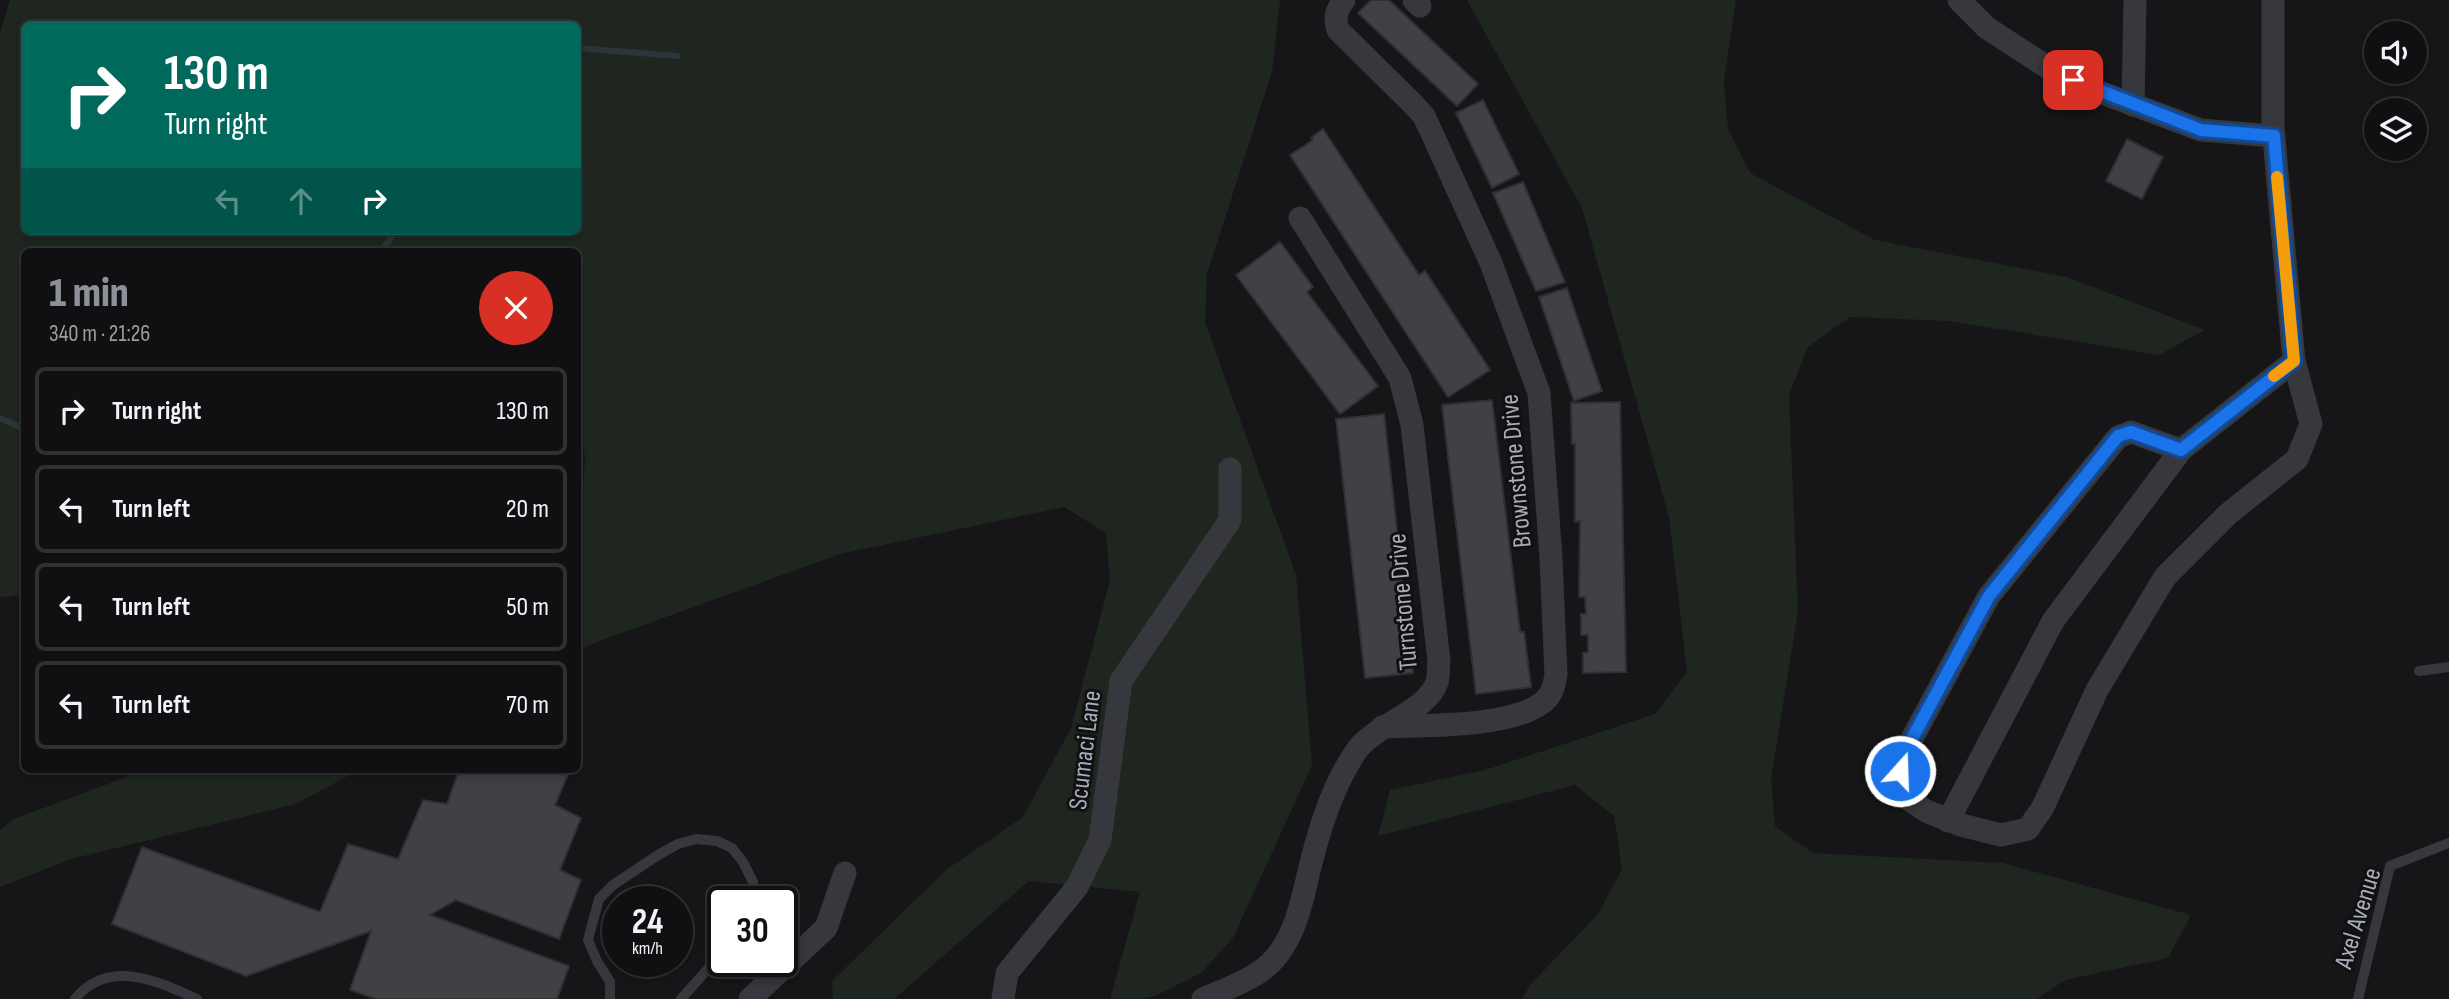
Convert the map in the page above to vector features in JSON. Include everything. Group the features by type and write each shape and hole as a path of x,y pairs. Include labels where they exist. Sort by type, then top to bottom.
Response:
{"street":[{"name":"Brownstone Drive","path":"1344,0 1337,10 1335,20 1338,30 1423,116 1491,263 1533,374 1541,406 1551,558 1556,675 1553,690 1543,703 1522,713 1491,720 1382,727"},
{"path":"1959,0 1987,27 2050,69 2133,105 2201,130 2274,136"},
{"path":"2133,105 2135,0"},
{"path":"2181,450 2131,432 2118,436 1989,596 1908,746 1900,771 1904,796 1926,811 1948,821 2001,835 2028,829 2043,807 2097,690 2165,577 2228,514 2297,459 2311,424 2294,361 2274,136 2273,0"},
{"name":"Turnstone Drive","path":"1203,999 1248,979 1276,958 1291,932 1302,903 1311,863 1342,771 1360,746 1382,727 1423,701 1437,683 1439,661 1412,425 1400,378 1300,218"},
{"path":"1948,821 2053,621 2181,450 2294,361"},
{"name":"Scumaci Lane","path":"1003,999 1007,973 1077,887 1100,839 1121,681 1230,520 1230,469"},
{"path":"750,999 826,928 845,873"}],"lane":[{"path":"2420,671 2449,667"},
{"path":"610,999 610,982 588,940 599,899 613,885 658,855 678,844 696,839 717,841 732,848 743,862 754,886"},
{"name":"Axel Avenue","path":"2358,999 2390,866 2449,843"},
{"path":"681,999 707,970"},
{"path":"75,999 81,991 94,983 111,976 132,975 197,999"}],"shaded area":[{"path":"10,0 1280,0 1272,72 1207,274 1205,322 1296,575 1312,765 1233,938 1201,973 1157,995 1141,999 1110,999 1140,892 1029,881 894,999 833,999 832,981 946,870 1023,817 1071,728 1110,580 1106,533 1064,507 840,554 594,643 581,650 581,517 585,457 581,434 581,248 21,248 21,595 0,597 0,33"},
{"path":"1467,0 1736,0 1724,81 1728,129 1750,173 1875,240 2067,277 2205,330 2159,355 1949,321 1850,317 1808,347 1789,395 1798,611 1771,779 1775,826 1813,853 2003,863 2191,915 2168,958 2065,980 2037,999 1522,999 1530,985 1598,914 1622,869 1614,816 1575,785 1378,836 1390,790 1485,770 1655,714 1687,672 1669,517 1582,208"},
{"path":"137,773 353,773 296,804 71,859 0,887 0,830 14,819"}],"building":[{"path":"1371,0 1389,0 1478,84 1457,106 1358,13"},
{"path":"1483,100 1519,174 1492,188 1456,113"},
{"path":"1323,129 1419,275 1425,271 1490,370 1448,397 1290,155 1313,140 1311,138"},
{"path":"2127,139 2163,157 2142,199 2106,181"},
{"path":"1523,182 1565,282 1536,291 1493,193"},
{"path":"1280,242 1313,287 1307,292 1378,386 1340,414 1236,275"},
{"path":"1567,288 1602,391 1574,401 1539,297"},
{"path":"1492,400 1520,632 1524,632 1531,687 1476,694 1442,405"},
{"path":"1620,402 1626,672 1583,673 1583,653 1588,652 1588,635 1581,635 1581,614 1586,614 1585,597 1579,597 1580,521 1575,522 1575,444 1572,444 1571,403"},
{"path":"1384,414 1413,673 1365,678 1336,419"},
{"path":"458,773 569,773 555,805 581,818 560,870 581,880 559,939 456,900 430,915 569,966 557,999 376,999 350,990 371,931 246,976 112,924 142,847 320,912 348,844 398,859 423,800 447,804"}],"waterway":[{"path":"581,48 677,56"},
{"path":"383,248 394,235"},
{"path":"0,418 21,428"}],"slow traffic":[{"path":"2274,376 2294,361 2277,177"}],"route":[{"path":"1900,771 1908,746 1989,596 2118,436 2131,432 2181,450 2294,361 2274,136 2201,130 2073,80"}]}
